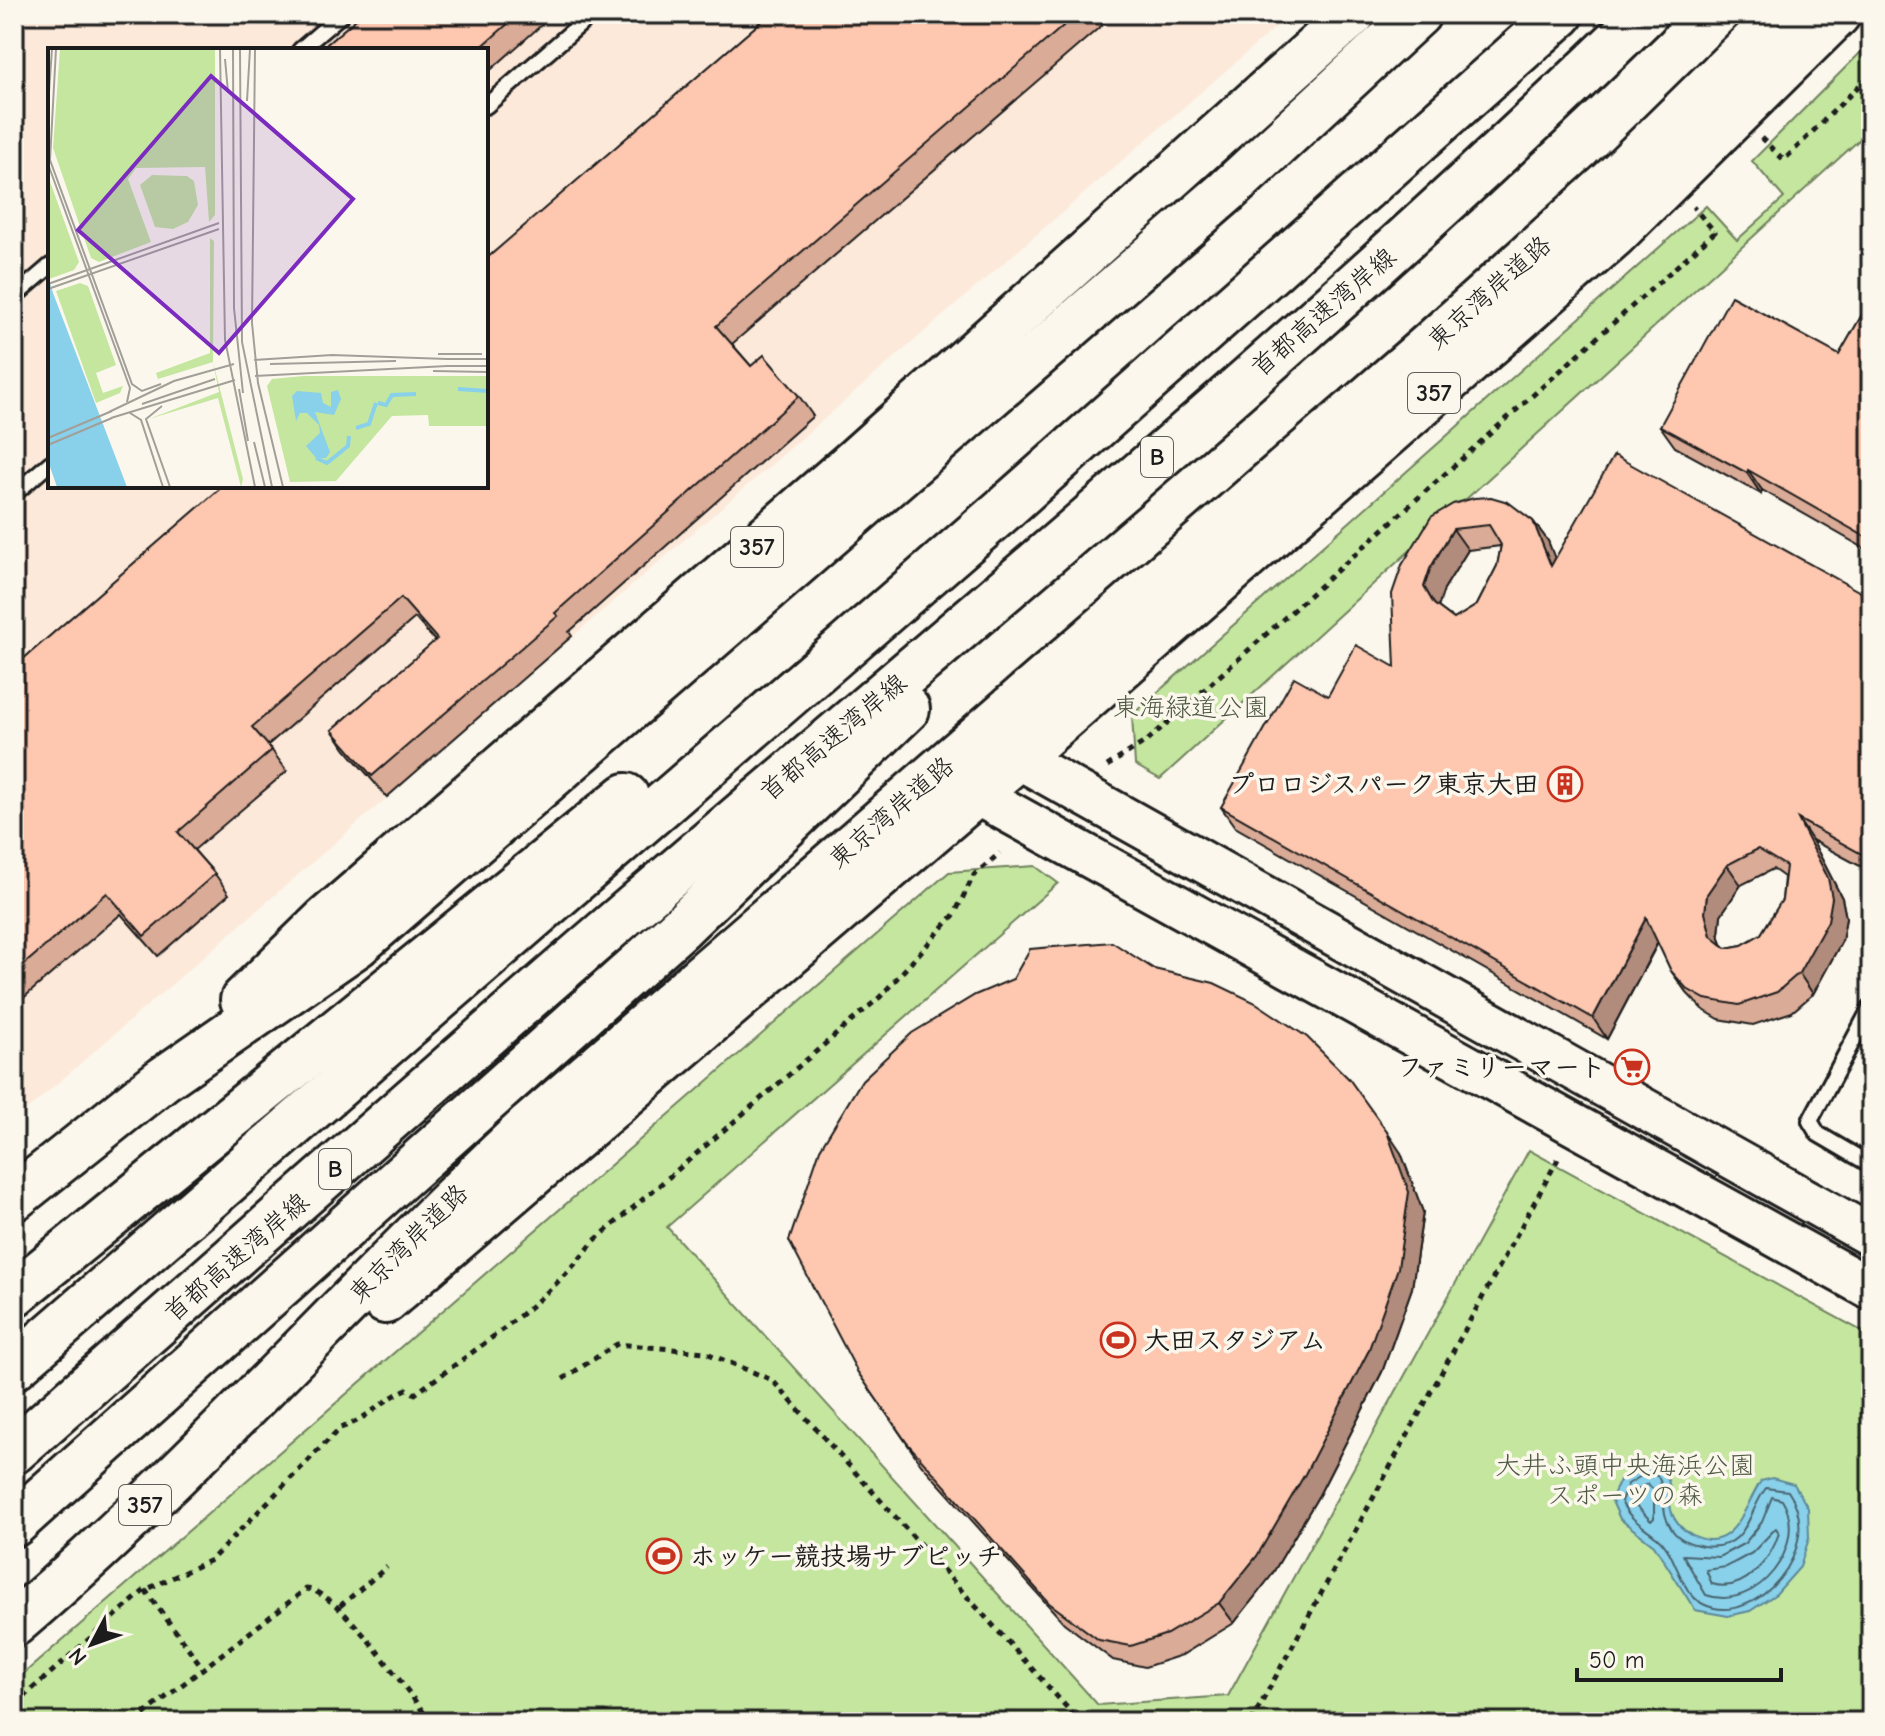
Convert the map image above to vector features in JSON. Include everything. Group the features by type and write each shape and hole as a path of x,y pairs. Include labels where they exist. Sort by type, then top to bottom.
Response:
{"highway":[{"name":"357","path":"162,1080 325,920 852,463 1353,14"},
{"name":"357","path":"14,1198 162,1080 357,945 1228,190 1418,14"},
{"name":"B","path":"1442,122 1536,14"},
{"name":"B","path":"14,1367 607,831 1004,509 1561,14"},
{"name":"首都高速湾岸線","path":"14,1451 657,887 1030,569 1485,169 1645,14"},
{"name":"B","path":"1485,169 1670,14"},
{"name":"東京湾岸道路","path":"14,1624 70,1577 272,1380 445,1203 530,1125 1427,347 1611,182 1782,14"},
{"name":"357","path":"272,1380 389,1298 1018,758 1613,236 1838,14"},
{"path":"14,1524 682,926 989,630 1030,569"},
{"path":"14,1294 607,831"}],"street":[{"path":"1018,758 1871,1236"},
{"path":"976,794 1871,1289"}],"lane":[{"path":"302,48 342,14"},
{"path":"488,104 592,14"},
{"path":"14,297 48,268"},
{"path":"14,494 48,465"},
{"path":"1871,1007 1810,1121 1818,1134 1871,1165"}],"path":[{"path":"1760,137 1784,160 1871,74"},
{"path":"1107,766 1148,740 1715,232 1690,203"},
{"path":"14,1705 145,1590 211,1560 340,1428 356,1424 387,1398 407,1389 415,1394 484,1343 574,1268 594,1241 880,997 954,915 974,875 1000,853"},
{"path":"1251,1722 1558,1159"},
{"path":"563,1379 617,1344 704,1352 772,1380 1080,1722"},
{"path":"340,1606 387,1567"},
{"path":"134,1722 306,1589 318,1589 340,1606 431,1722"},
{"path":"145,1590 203,1668"}],"shaded area":[{"path":"14,14 1291,14 14,1121"}],"green space":[{"name":"東海緑道公園","path":"1871,42 1871,129 1160,779 1135,765 1132,715 1706,206 1737,240 1784,198 1752,161"},
{"name":"大井ふ頭中央海浜公園 スポーツの森","path":"1035,866 1058,883 667,1227 1098,1705 1228,1696 1529,1150 1871,1336 1871,1707 1863,1722 14,1722 14,1682 949,872"}],"water":[{"path":"1644,1464 1662,1468 1670,1486 1671,1510 1676,1521 1687,1532 1705,1540 1717,1539 1736,1525 1761,1481 1772,1478 1794,1484 1808,1508 1809,1538 1800,1567 1776,1594 1750,1611 1728,1616 1695,1610 1654,1545 1620,1519 1611,1499 1621,1478"}],"building":[{"path":"362,14 519,14 480,48 322,48"},
{"path":"770,14 1077,14 716,326 751,366 764,355 799,396 555,613 558,616 372,776 332,730 437,639 401,598 252,727 272,750 178,832 215,874 144,936 107,893 14,973 14,667 221,488 488,488 488,257"},
{"path":"1731,296 1839,355 1871,299 1871,540 1748,470 1747,473 1660,426"},
{"name":"プロロジスパーク東京大田","path":"1614,455 1871,598 1871,845 1865,856 1798,819 1828,878 1832,898 1828,921 1799,973 1777,992 1739,1005 1705,999 1687,989 1671,971 1646,918 1593,1018 1221,807 1294,677 1328,696 1356,645 1395,667 1392,594 1402,565 1431,517 1453,504 1474,498 1491,497 1508,502 1533,521 1551,566","holes":["1489,525 1501,545 1497,566 1477,605 1454,619 1434,604 1424,587 1430,569 1453,529","1758,849 1786,866 1782,900 1761,934 1742,945 1726,948 1711,936 1705,913 1707,894 1727,865"]},
{"name":"大田スタジアム","path":"1112,942 1154,969 1214,983 1256,1003 1307,1037 1349,1079 1387,1132 1409,1192 1398,1268 1368,1352 1305,1474 1257,1556 1219,1603 1167,1634 1131,1646 1099,1640 1049,1603 907,1443 857,1371 789,1241 820,1149 862,1080 912,1033 975,995 1013,979 1030,949"}],"place":[{"name":"プロロジスパーク東京大田","path":"1565,784"},
{"name":"ファミリーマート","path":"1632,1067"},
{"name":"大田スタジアム","path":"1118,1340"},
{"name":"ホッケー競技場サブピッチ","path":"664,1556"}]}
